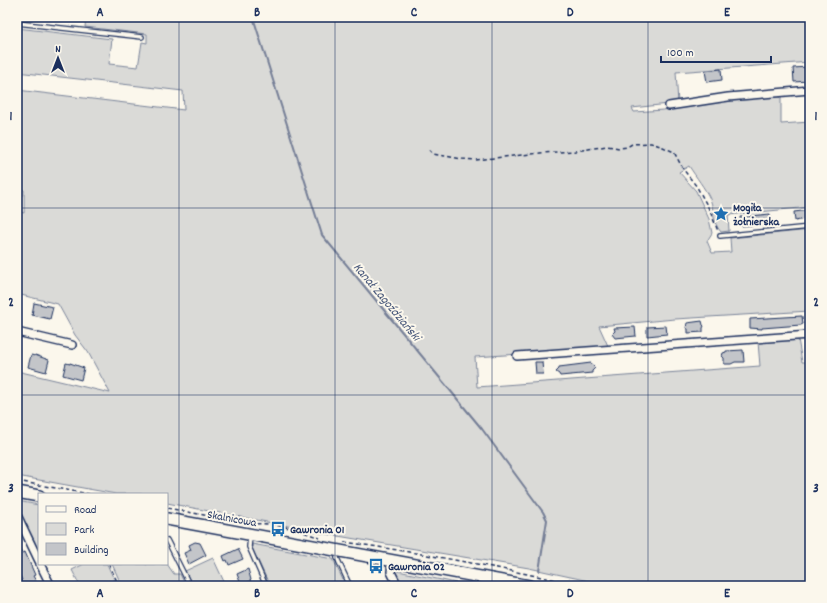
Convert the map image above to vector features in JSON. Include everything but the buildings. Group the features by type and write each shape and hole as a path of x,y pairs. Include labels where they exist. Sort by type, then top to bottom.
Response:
{"street":[{"path":"669,106 728,97 810,90"},
{"path":"17,332 72,345"},
{"path":"517,356 810,335"},
{"path":"17,492 38,496"},
{"path":"17,515 38,559"},
{"name":"Skalnicowa","path":"168,519 529,586"},
{"path":"392,560 391,572 398,586"},
{"path":"40,565 51,586"}],"lane":[{"path":"17,23 142,37"},
{"path":"720,236 810,227"},
{"path":"251,535 249,547 266,586"},
{"path":"168,542 190,586"},
{"path":"337,558 350,586"}],"path":[{"path":"429,150 433,154 476,160 540,152 576,151 607,146 627,147 632,144 652,143 663,146 674,152 683,169 697,187 709,209 720,236"},
{"path":"17,481 83,493"},
{"path":"168,508 251,524 264,524 293,529 325,539"},
{"path":"338,541 409,552 584,586"},
{"path":"109,565 119,586"}],"green space":[{"path":"86,17 810,17 810,62 676,72 678,103 632,108 634,112 663,110 728,99 781,97 781,124 810,122 810,207 728,215 729,231 721,232 714,220 710,199 689,166 679,172 696,191 709,219 712,233 707,241 712,253 731,252 730,238 810,230 810,311 675,319 599,326 609,348 475,357 477,387 760,366 758,342 798,339 802,362 810,362 810,586 612,586 529,568 308,531 168,503 168,493 110,493 17,476 17,371 110,393 88,352 75,335 58,304 17,294 17,211 24,213 24,190 17,188 17,90 184,110 183,91 17,72 17,28 112,39 109,64 138,67 142,42 147,43 147,34 85,27"},
{"path":"17,501 38,505 38,547 35,548 17,508"},
{"path":"252,544 333,559 346,586 270,586 252,548"},
{"path":"213,558 226,586 193,586 185,571"},
{"path":"82,565 107,565 117,586 80,586 72,570"},
{"path":"112,565 168,565 174,574 180,574 186,586 122,586"},
{"path":"393,570 471,586 400,586"}],"waterway":[{"name":"Kanał Zagoździański","path":"253,17 322,235 482,429 543,512 547,520 539,571"}],"place":[{"name":"Mogiła żołnierska","path":"721,214"},
{"name":"Gawronia 01","path":"278,529"},
{"name":"Gawronia 02","path":"376,566"}]}
